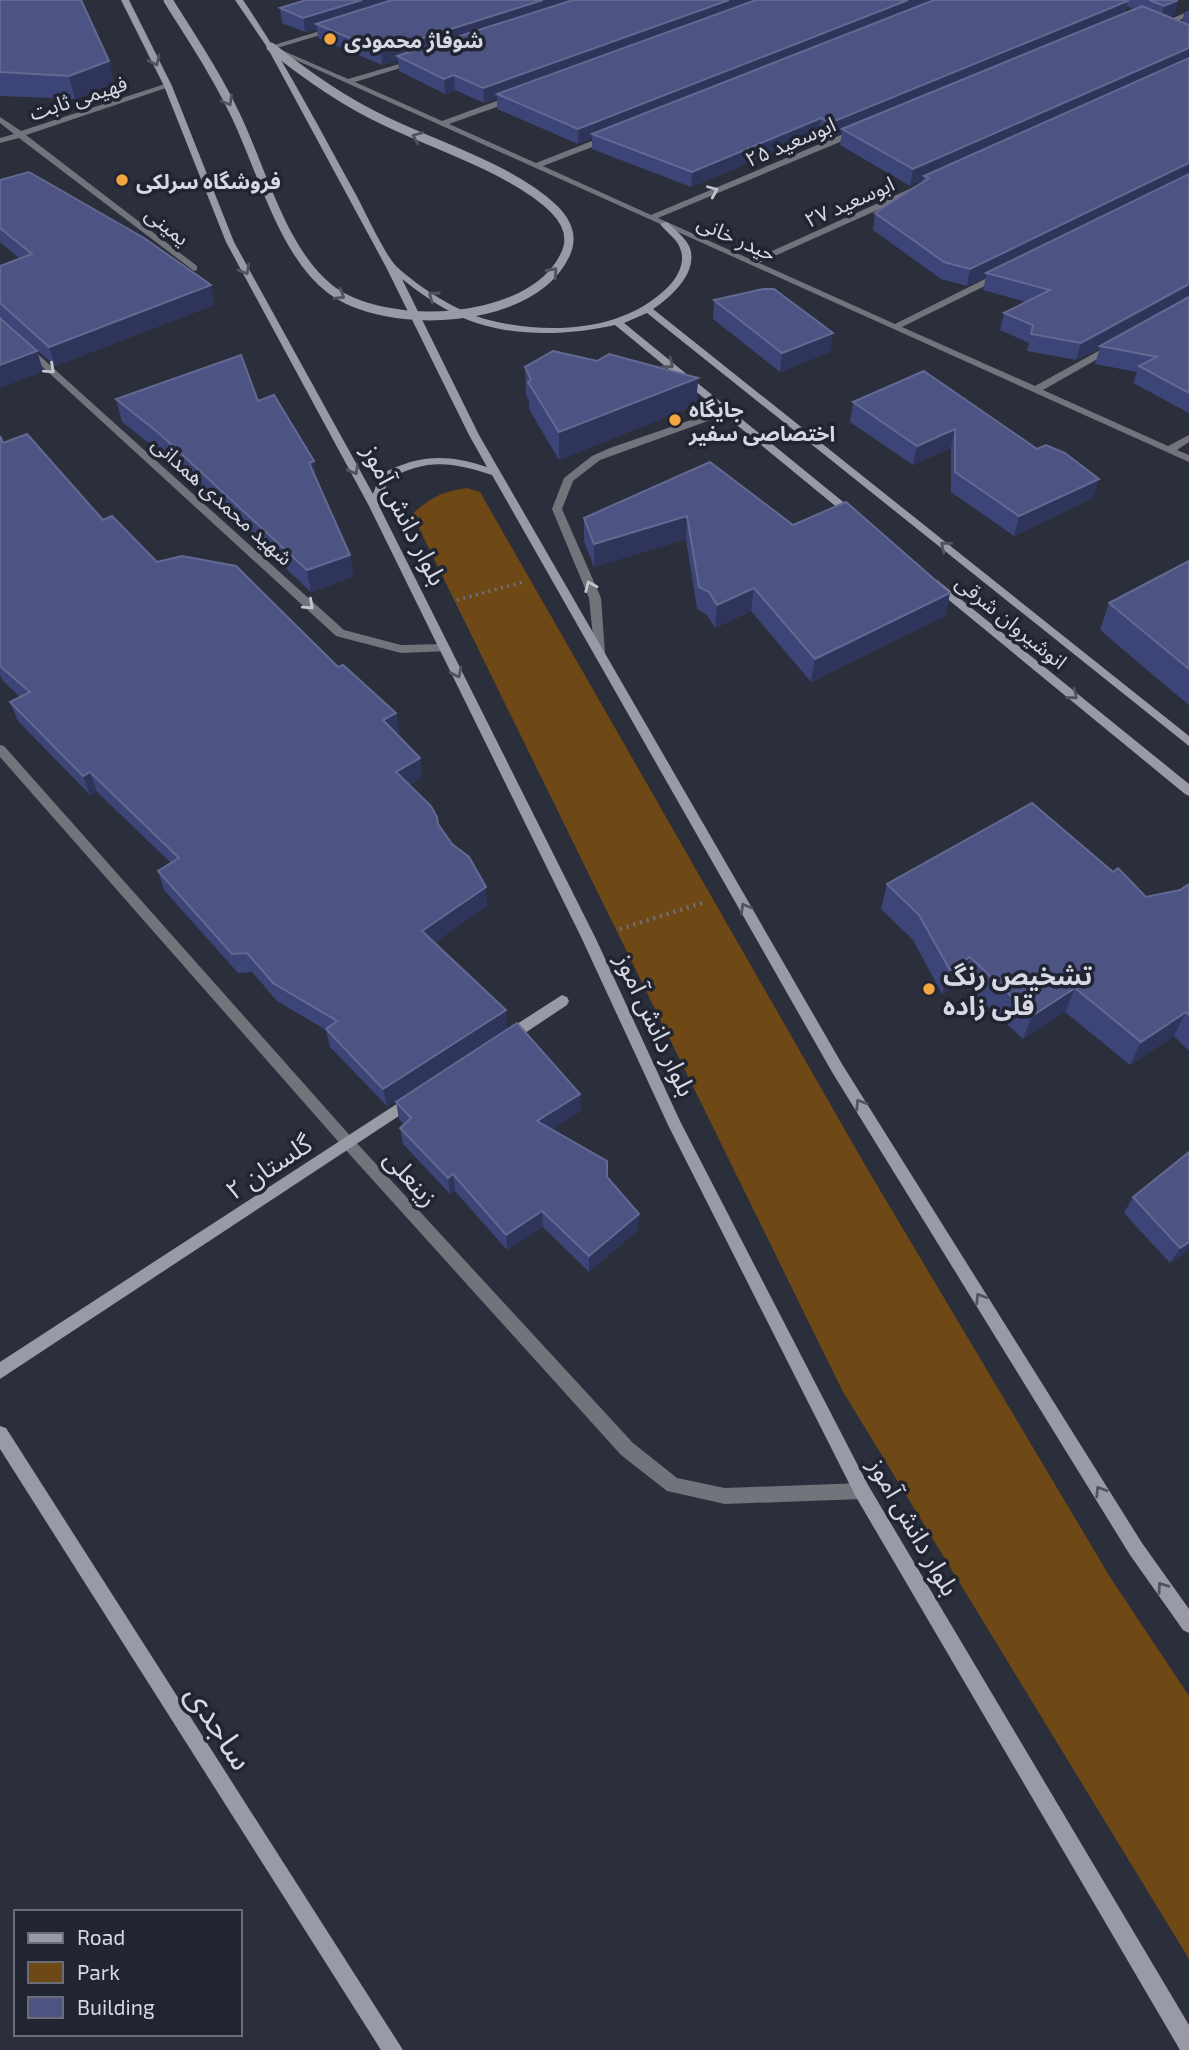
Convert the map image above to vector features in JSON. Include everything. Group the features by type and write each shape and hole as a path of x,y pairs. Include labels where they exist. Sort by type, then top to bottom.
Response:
{"main road":[{"name":"بلوار دانش آموز","path":"125,0 168,86 230,242 374,506 589,939 674,1122 862,1491 1189,2045"},
{"path":"168,0 234,111 266,184 305,261 323,284 346,299 369,307 392,313 441,317 486,308 524,295 540,286 562,262 569,238 567,226 536,195 491,169 361,110 331,92 271,47"},
{"path":"239,0 271,47 391,267 496,472 844,1080 1136,1549 1189,1625"},
{"path":"1148,21 1169,30"},
{"path":"391,267 446,306 486,322 527,329 575,328 616,321 649,310 666,297 680,280 686,263 685,248 664,224"},
{"name":"انوشیروان شرقی","path":"649,310 1189,742"},
{"path":"616,321 866,526"},
{"path":"374,506 384,477 399,467 436,458 460,461 496,472"},
{"name":"انوشیروان شرقی","path":"931,579 1189,790"},
{"path":"499,1043 562,1001"},
{"name":"گلستان ۲","path":"0,1371 421,1094"},
{"name":"ساجدی","path":"0,1434 393,2050"}],"street":[{"path":"1159,26 1189,13"},
{"path":"271,47 338,28"},
{"name":"حیدر خانی","path":"271,47 1189,459"},
{"path":"348,82 425,57"},
{"name":"فهیمی ثابت","path":"0,141 168,86"},
{"path":"442,124 520,95"},
{"name":"یمینی","path":"0,119 194,268"},
{"name":"ابوسعید ۲۵","path":"650,218 868,127"},
{"path":"536,166 625,131"},
{"path":"0,133 20,134"},
{"name":"ابوسعید ۲۷","path":"752,263 927,184"},
{"path":"895,327 1005,273"},
{"name":"شهید محمدی همدانی","path":"0,323 340,633 401,649 445,648"},
{"path":"1036,390 1118,344"},
{"path":"599,653 595,598 557,509 568,480 596,458 614,450 726,411"},
{"path":"1169,450 1189,438"},
{"name":"زینعلی","path":"0,749 348,1143 627,1449 673,1485 725,1496 862,1491"}],"path":[{"path":"425,609 554,573"},
{"path":"589,939 736,892"}],"green space":[{"path":"467,488 480,492 865,1165 1110,1577 1189,1696 1189,1959 842,1390 412,514 437,496"}],"building":[{"path":"0,0 81,0 109,61 69,76 0,72"},
{"path":"306,0 362,0 303,18 280,8"},
{"path":"392,0 543,0 381,51 316,24"},
{"path":"573,0 729,0 483,88 454,75 444,79 397,56"},
{"path":"756,0 908,0 578,129 497,94"},
{"path":"934,0 1128,1 830,123 821,118 692,172 592,134"},
{"path":"1149,0 1178,0 1164,6"},
{"path":"1142,6 1189,25 1189,48 913,169 842,129"},
{"path":"1189,58 1189,163 970,269 944,262 875,213 929,178 924,176"},
{"path":"29,172 144,238 211,285 49,347 0,303 0,266 32,254 0,228 0,180"},
{"path":"1189,174 1189,284 1081,343 1031,334 1033,325 1004,313 1050,290 986,273"},
{"path":"774,289 833,333 782,353 714,300"},
{"path":"1189,297 1189,393 1139,366 1157,357 1100,346"},
{"path":"0,318 37,351 0,365"},
{"path":"553,351 597,361 609,354 698,378 559,432 528,382 531,380 525,367"},
{"path":"241,355 258,401 274,395 314,461 309,463 350,555 307,570 161,435 116,399"},
{"path":"924,371 1037,449 1046,445 1065,453 1099,479 1019,516 955,472 955,429 917,446 853,402"},
{"path":"27,434 103,520 112,516 157,562 182,556 236,566 338,667 343,665 396,713 383,720 420,758 396,772 431,806 438,824 452,844 469,857 486,887 422,931 506,1010 383,1089 326,1029 337,1021 273,983 247,953 232,954 158,871 179,858 90,772 83,776 10,702 30,692 0,666 0,436 3,443"},
{"path":"710,462 793,525 846,502 950,593 815,659 754,588 717,605 709,592 699,587 687,516 594,544 584,518"},
{"path":"1189,561 1189,669 1109,603"},
{"path":"1032,803 1113,872 1118,868 1146,897 1180,890 1189,884 1189,1015 1186,1012 1141,1042 1075,988 1032,1016 970,957 950,970 919,915 887,884"},
{"path":"517,1023 580,1094 537,1121 607,1161 607,1177 639,1214 589,1256 542,1211 506,1235 453,1174 448,1178 400,1128 411,1118 396,1102"},
{"path":"1189,1152 1189,1242 1180,1248 1133,1197"}],"place":[{"name":"شوفاژ محمودی","path":"330,39"},
{"name":"فروشگاه سرلکی","path":"122,180"},
{"name":"جایگاه اختصاصی سفیر","path":"675,420"},
{"name":"تشخیص رنگ قلی زاده","path":"929,989"}]}
